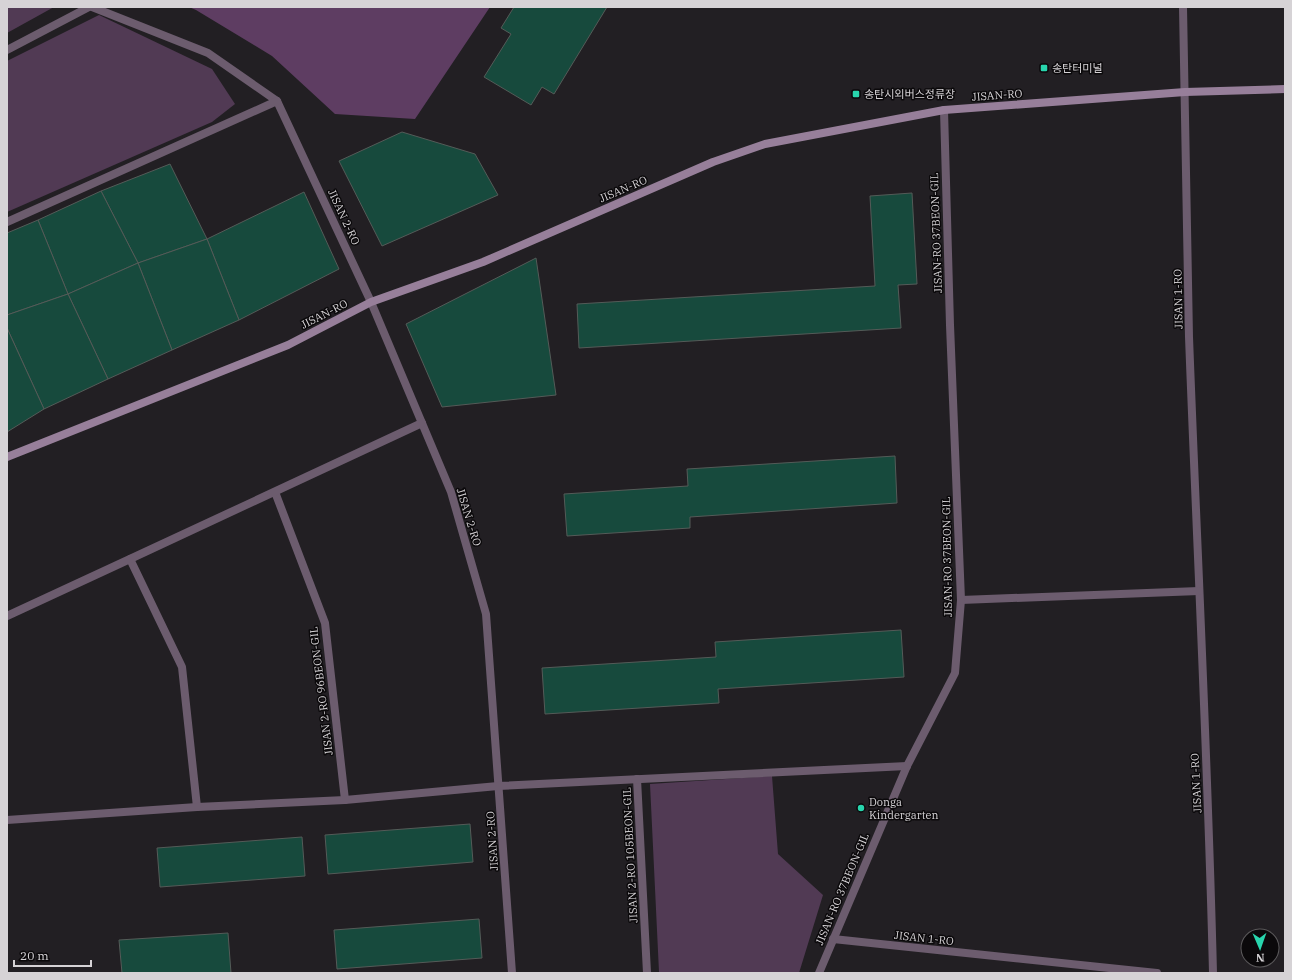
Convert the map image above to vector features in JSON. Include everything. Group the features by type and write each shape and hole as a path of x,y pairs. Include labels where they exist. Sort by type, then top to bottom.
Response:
{"main road":[{"name":"JISAN-RO","path":"7,457 288,345 371,302 483,262 713,162 765,144 944,110 1185,92 1285,89"}],"street":[{"path":"7,50 91,7 208,53 277,101"},
{"name":"JISAN 1-RO","path":"1183,7 1189,333 1209,820 1213,973"},
{"path":"7,222 277,101"},
{"name":"JISAN 2-RO","path":"277,101 371,302 451,492 486,614 512,973"},
{"name":"JISAN-RO 37BEON-GIL","path":"819,973 907,766 955,673 961,600 950,325 944,110"},
{"path":"7,616 422,423"},
{"name":"JISAN 2-RO 96BEON-GIL","path":"275,492 325,623 345,800"},
{"path":"130,560 182,667 197,807"},
{"path":"961,600 1199,591"},
{"path":"637,779 907,766"},
{"name":"JISAN 2-RO 105BEON-GIL","path":"498,786 637,779 647,973"},
{"path":"7,820 197,807 345,800 498,786"},
{"name":"JISAN 1-RO","path":"833,939 1157,973"}],"shaded area":[{"path":"7,7 54,7 7,33"},
{"path":"189,7 490,7 415,119 335,114 272,56"},
{"path":"99,15 212,69 235,104 212,122 7,212 7,61"},
{"path":"772,776 778,854 823,895 799,973 659,972 650,784"}],"building":[{"path":"514,7 607,7 554,94 542,87 531,105 484,77 511,34 501,28"},
{"path":"402,132 475,154 498,195 382,246 339,161"},
{"path":"170,164 207,239 138,263 101,191"},
{"path":"101,191 138,263 68,294 38,220"},
{"path":"304,192 339,269 239,320 207,239"},
{"path":"912,193 917,284 898,285 901,328 579,348 577,304 875,286 870,196"},
{"path":"38,220 68,294 7,315 7,233"},
{"path":"207,239 239,320 172,350 138,263"},
{"path":"536,258 556,395 442,407 406,324"},
{"path":"138,263 172,350 108,379 68,294"},
{"path":"68,294 108,379 44,409 7,328 7,315"},
{"path":"7,328 44,409 7,432"},
{"path":"895,456 897,503 690,517 690,528 567,536 564,494 688,486 687,469"},
{"path":"901,630 904,677 718,689 719,703 545,714 542,668 716,657 715,642"},
{"path":"470,824 473,862 328,874 325,835"},
{"path":"302,837 305,876 160,887 157,848"},
{"path":"479,919 482,958 337,969 334,930"},
{"path":"228,933 231,973 122,973 119,940"}],"place":[{"name":"송탄터미널","path":"1044,68"},
{"name":"송탄시외버스정류장","path":"856,94"},
{"name":"Donga Kindergarten","path":"861,808"}]}
